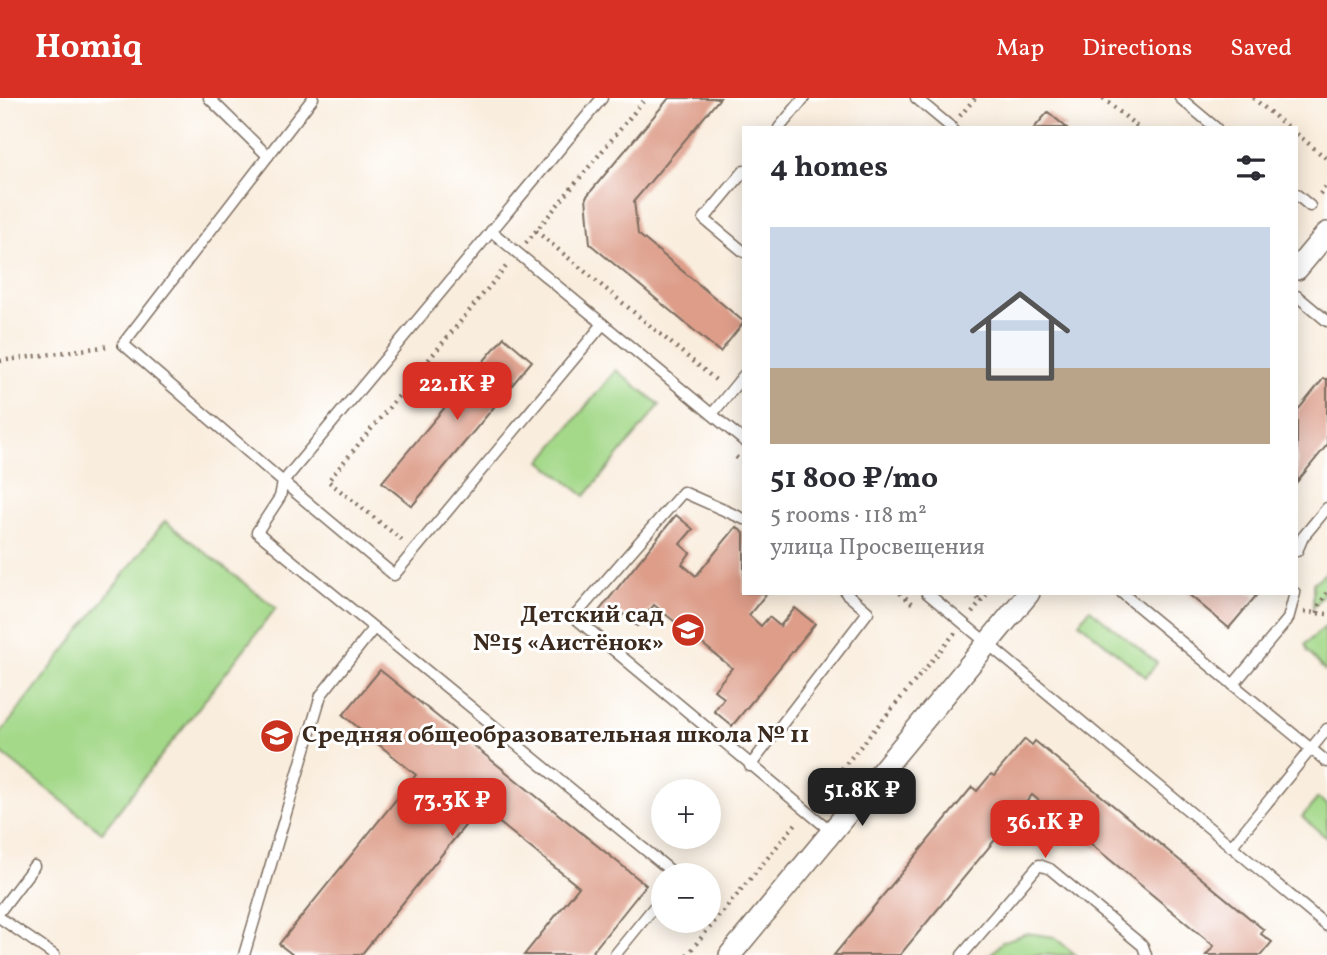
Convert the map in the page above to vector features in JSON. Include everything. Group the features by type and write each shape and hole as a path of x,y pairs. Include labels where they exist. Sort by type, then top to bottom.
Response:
{"street":[{"path":"1298,268 1327,233"},
{"path":"730,955 1027,595"}],"lane":[{"path":"209,98 268,156"},
{"path":"313,98 123,344 394,575 603,324"},
{"path":"602,98 283,482 280,497 257,533 661,863"},
{"path":"781,126 804,98"},
{"path":"916,98 950,126"},
{"path":"1180,98 1214,126"},
{"path":"742,173 704,219 742,250"},
{"path":"1298,196 1310,206"},
{"path":"491,231 742,439"},
{"path":"1298,297 1327,321"},
{"path":"712,414 742,378"},
{"path":"742,518 683,492 573,617 832,832"},
{"path":"1298,549 1303,537 1327,508"},
{"path":"750,765 868,612 848,595"},
{"path":"929,595 1327,926"},
{"path":"1124,595 1327,762"},
{"path":"1233,685 1293,611 1295,595"},
{"path":"244,955 321,695 374,628"},
{"path":"1231,847 1327,729"},
{"path":"962,955 1040,865 1049,869 1143,946 1146,955"},
{"path":"0,911 34,866"},
{"path":"615,955 651,911"},
{"path":"0,918 54,955"}],"path":[{"path":"410,530 401,541 328,481 646,98"},
{"path":"952,126 975,98"},
{"path":"1103,98 1137,126"},
{"path":"1253,98 1287,126"},
{"path":"1298,135 1327,159"},
{"path":"536,231 730,392"},
{"path":"0,361 123,344"},
{"path":"1318,613 1319,605 1327,593"},
{"path":"974,595 981,601"},
{"path":"687,955 986,595"},
{"path":"1293,611 1327,614"}],"green space":[{"path":"616,370 660,405 585,496 541,461"},
{"path":"165,521 276,608 102,832 0,752 0,734"},
{"path":"1327,572 1327,589 1313,608 1313,583"},
{"path":"1090,609 1157,663 1146,677 1079,622"},
{"path":"1325,627 1325,671 1308,652 1305,644"},
{"path":"1318,798 1327,805 1327,838 1302,817"},
{"path":"1027,933 1054,937 1076,955 990,955 1002,942"}],"building":[{"path":"669,98 720,98 634,201 638,234 742,320 742,324 720,352 590,244 586,197"},
{"path":"1048,112 1065,126 1036,126"},
{"path":"504,337 532,361 412,506 382,482"},
{"path":"1323,379 1327,379 1327,445 1298,481 1298,410"},
{"path":"676,515 693,529 680,544 690,553 682,564 696,576 736,527 742,532 742,595 765,595 749,615 761,626 769,617 780,626 795,608 815,624 732,726 714,711 724,698 714,690 732,668 654,605 637,626 622,613 614,623 599,611"},
{"path":"1189,595 1256,596 1229,628"},
{"path":"380,670 646,885 590,955 524,955 579,887 480,807 361,955 293,955 279,944 416,775 343,715"},
{"path":"1025,739 1032,745 1035,741 1264,930 1261,934 1272,942 1261,955 1206,955 1214,946 1032,795 900,955 834,955 972,787 977,791 991,774 994,776"}],"place":[{"name":"Детский сад №15 «Аистёнок»","path":"688,630"},
{"name":"Средняя общеобразовательная школа № 11","path":"277,736"}]}
